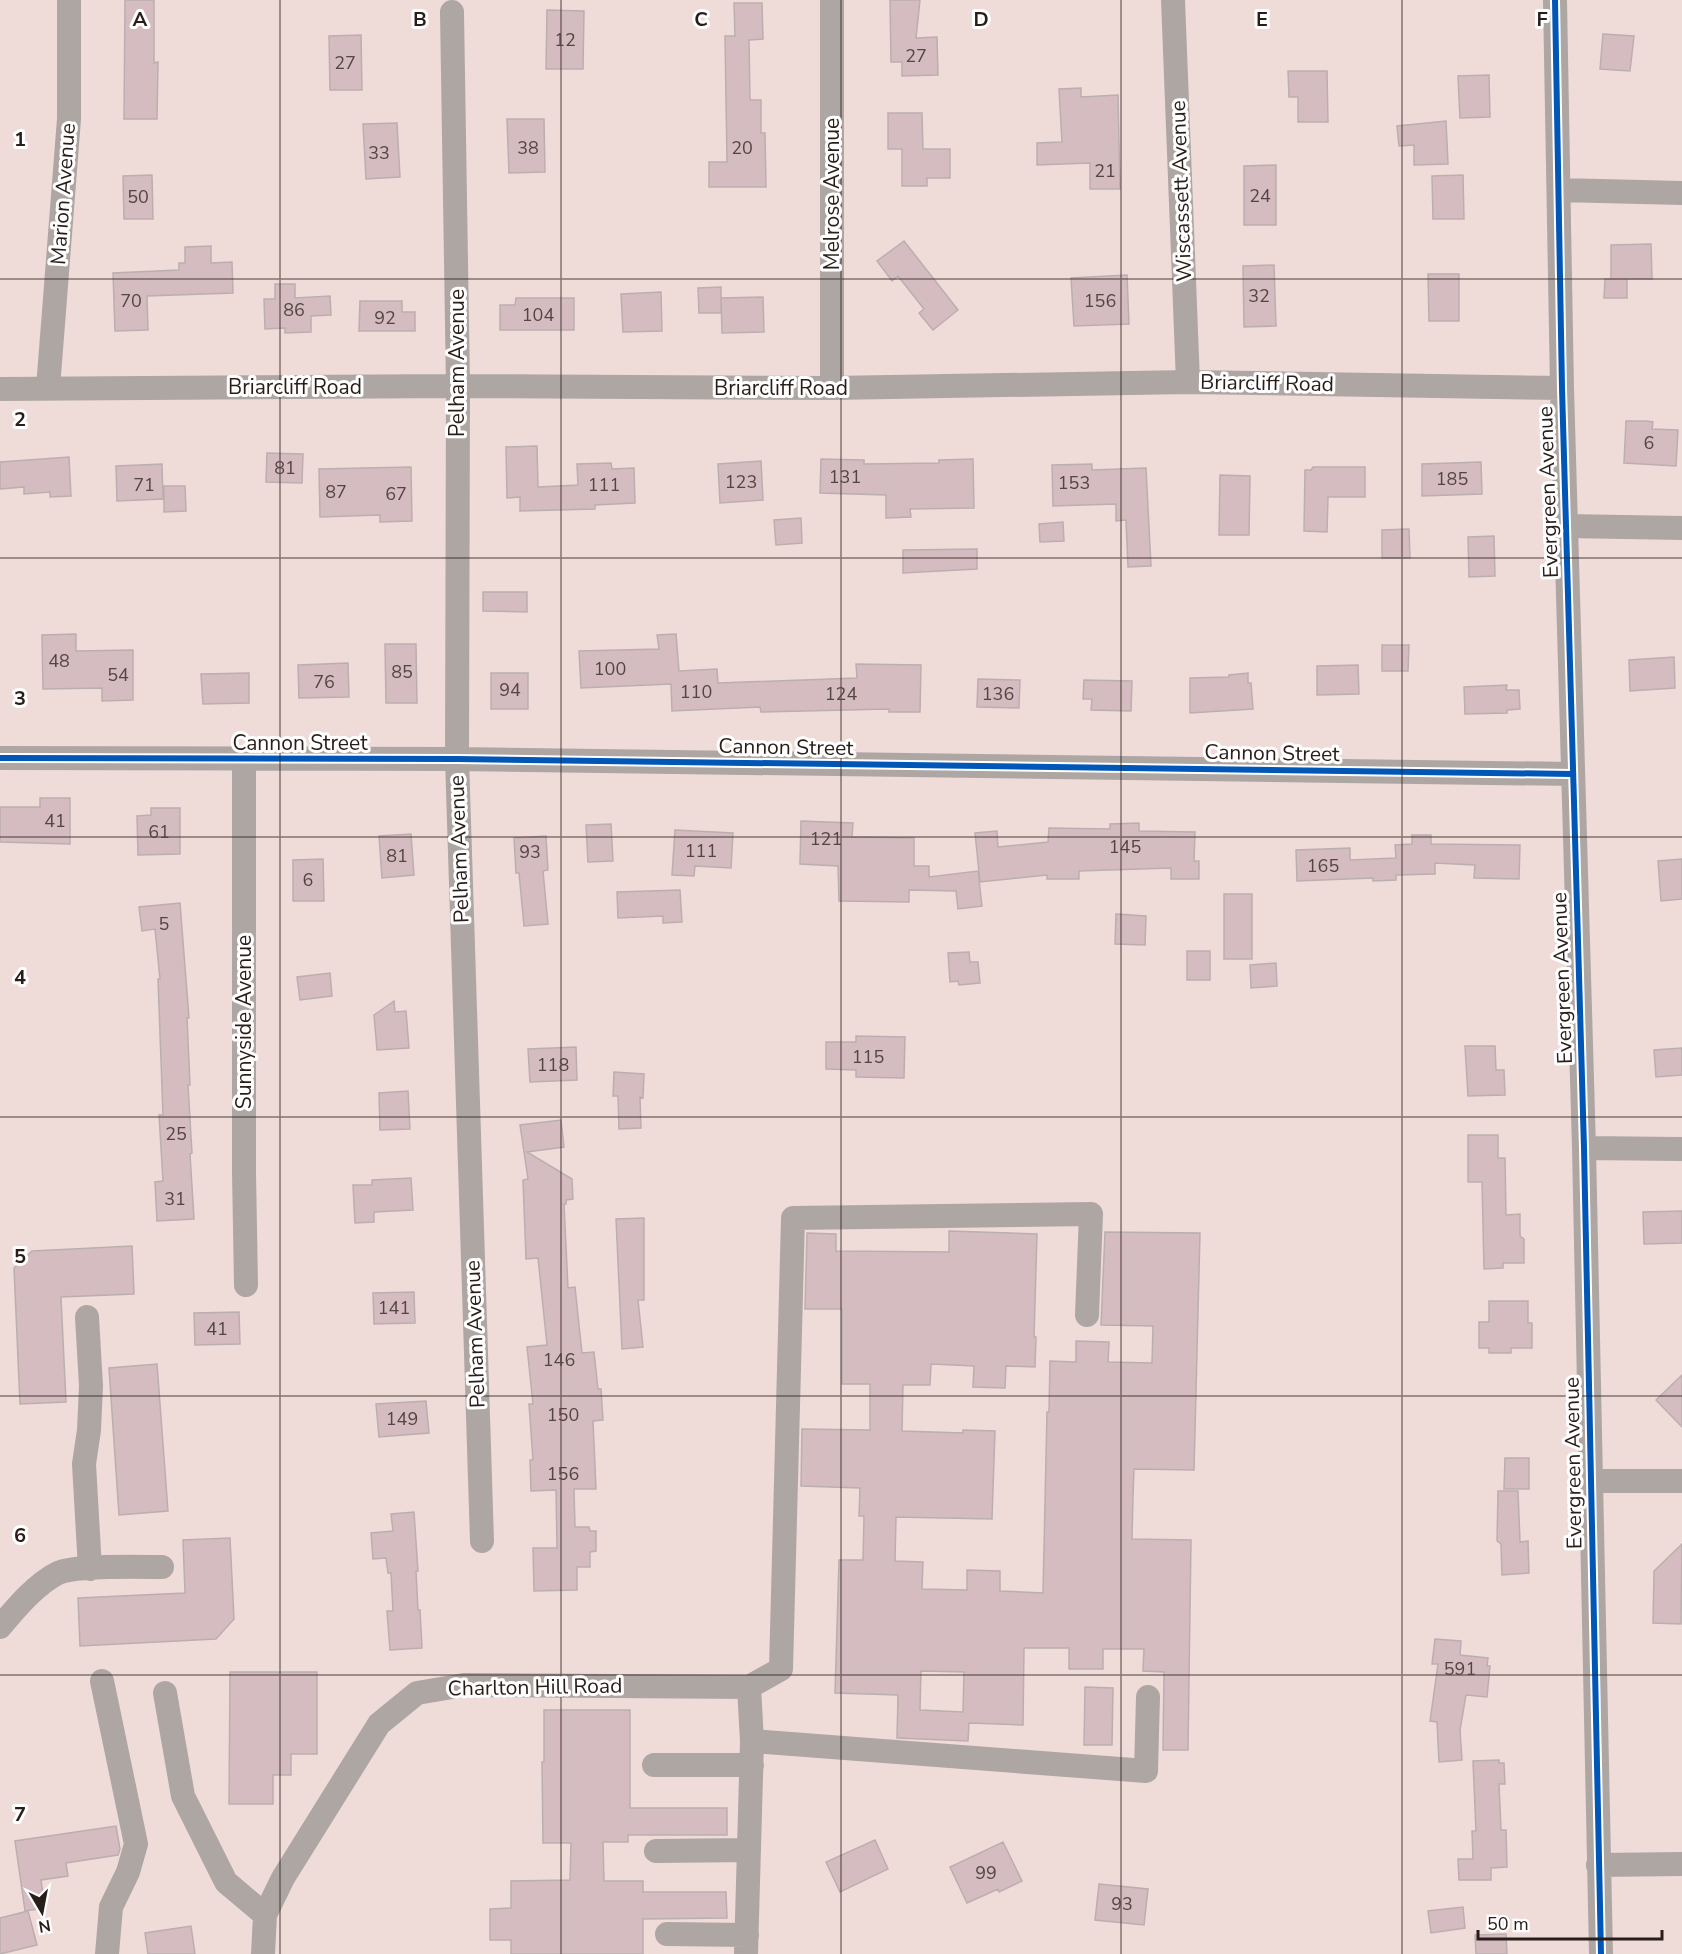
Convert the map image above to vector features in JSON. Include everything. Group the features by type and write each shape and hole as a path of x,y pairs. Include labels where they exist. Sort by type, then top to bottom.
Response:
{"street":[{"name":"Marion Avenue","path":"48,388 69,119 69,0"},
{"name":"Melrose Avenue","path":"832,0 832,388"},
{"name":"Wiscassett Avenue","path":"1173,0 1188,382"},
{"name":"Evergreen Avenue","path":"1555,0 1562,388 1584,1148 1601,1954"},
{"name":"Pelham Avenue","path":"452,12 458,386 457,759 482,1541"},
{"path":"1558,190 1682,193"},
{"name":"Briarcliff Road","path":"0,389 458,386 832,388 1188,382 1562,388"},
{"path":"1566,526 1682,528"},
{"name":"Cannon Street","path":"0,758 457,759 1572,774"},
{"name":"Sunnyside Avenue","path":"244,759 246,1285"},
{"path":"1584,1148 1682,1149"},
{"path":"667,1935 746,1944 752,1753 749,1687 781,1669 793,1218 1091,1214 1087,1315"},
{"path":"87,1317 91,1386 89,1430 84,1464 90,1569"},
{"path":"1590,1481 1682,1481"},
{"path":"0,1627 27,1598 59,1573 74,1569 162,1567"},
{"path":"102,1681 136,1845 128,1872 111,1907 107,1954"},
{"name":"Charlton Hill Road","path":"263,1954 265,1915 282,1878 379,1724 417,1693 464,1684 749,1687"},
{"path":"165,1693 183,1796 226,1882 265,1915"},
{"path":"654,1765 752,1753 1146,1771 1148,1697"},
{"path":"656,1851 749,1850"},
{"path":"1598,1865 1682,1864"}],"building":[{"path":"125,0 154,0 154,63 158,62 157,119 124,119"},
{"path":"890,0 920,0 916,38 937,37 938,75 902,76 902,62 891,62"},
{"path":"734,3 762,3 763,39 749,40 750,100 761,100 761,133 765,133 766,187 709,187 709,162 727,162 725,36 735,36"},
{"path":"547,10 584,11 583,69 546,69"},
{"path":"1603,34 1634,36 1630,71 1600,69"},
{"path":"361,35 362,90 330,90 329,36"},
{"path":"1288,71 1327,71 1328,122 1298,122 1298,97 1289,97"},
{"path":"1489,75 1490,117 1460,118 1458,76"},
{"path":"1081,88 1081,97 1118,95 1120,189 1090,189 1090,163 1037,165 1037,143 1062,142 1059,89"},
{"path":"888,113 922,113 923,149 950,149 950,178 927,178 927,186 902,186 902,149 888,149"},
{"path":"507,119 544,119 545,172 509,173"},
{"path":"1446,121 1448,164 1414,165 1414,145 1399,146 1397,126"},
{"path":"397,123 400,177 366,179 363,124"},
{"path":"1276,165 1276,225 1244,225 1244,166"},
{"path":"152,175 153,219 124,219 123,176"},
{"path":"1463,175 1464,219 1433,219 1432,176"},
{"path":"904,241 958,310 933,330 919,313 924,309 898,276 892,281 877,261"},
{"path":"1651,244 1652,279 1611,279 1611,245"},
{"path":"211,246 211,263 232,262 233,293 147,296 148,330 115,331 113,273 179,270 179,263 185,263 185,247"},
{"path":"1274,265 1276,326 1244,327 1243,266"},
{"path":"1428,274 1459,274 1459,321 1429,321"},
{"path":"1127,275 1129,324 1074,326 1071,278"},
{"path":"1605,279 1627,279 1627,298 1604,298"},
{"path":"275,284 295,284 295,298 330,296 331,315 311,316 311,332 285,333 285,328 265,329 264,299 275,299"},
{"path":"721,287 721,313 699,313 698,288"},
{"path":"661,292 662,331 623,332 621,294"},
{"path":"763,297 764,332 722,333 721,298"},
{"path":"516,298 574,298 574,330 500,330 500,305 515,305"},
{"path":"360,301 402,301 402,312 415,312 415,331 359,331"},
{"path":"1626,421 1653,422 1652,429 1678,430 1676,466 1624,463"},
{"path":"537,446 538,487 578,485 577,464 611,463 612,469 634,468 635,503 595,505 595,509 520,511 520,497 507,498 506,447"},
{"path":"267,453 303,454 302,483 266,482"},
{"path":"69,457 71,496 50,497 50,492 24,494 24,487 0,489 0,462"},
{"path":"821,459 864,460 864,464 939,463 939,460 973,459 974,508 910,509 911,517 886,518 886,495 820,493"},
{"path":"761,461 763,500 720,503 718,464"},
{"path":"1481,462 1482,494 1422,496 1422,464"},
{"path":"162,464 163,499 117,501 116,466"},
{"path":"1092,464 1092,470 1146,468 1151,566 1128,567 1126,520 1116,521 1116,504 1053,506 1052,465"},
{"path":"411,467 412,521 380,522 380,515 320,517 319,469"},
{"path":"1313,467 1365,467 1365,497 1328,497 1327,532 1304,531 1305,470 1311,470"},
{"path":"1220,475 1250,476 1249,535 1219,535"},
{"path":"164,486 185,486 186,511 164,512"},
{"path":"801,518 802,543 776,545 774,520"},
{"path":"1063,522 1064,541 1040,542 1039,524"},
{"path":"1409,529 1410,558 1382,558 1382,530"},
{"path":"1494,536 1495,576 1469,577 1468,537"},
{"path":"977,549 977,569 903,573 903,550"},
{"path":"483,592 527,592 527,612 483,611"},
{"path":"76,634 76,651 133,650 133,700 102,701 102,688 43,689 42,635"},
{"path":"676,634 679,671 717,669 718,683 857,678 856,664 921,665 920,712 889,712 889,709 761,712 760,707 672,711 671,684 581,688 579,651 659,649 657,635"},
{"path":"385,644 416,644 417,703 386,703"},
{"path":"1382,645 1409,645 1408,671 1382,671"},
{"path":"1674,657 1675,688 1630,691 1629,660"},
{"path":"348,663 349,697 299,698 298,665"},
{"path":"1358,665 1359,694 1317,695 1317,666"},
{"path":"249,673 249,703 203,704 201,674"},
{"path":"491,673 528,673 528,709 491,709"},
{"path":"1248,673 1253,709 1190,713 1190,678 1229,677 1229,675"},
{"path":"978,679 1020,680 1019,708 977,707"},
{"path":"1084,680 1132,681 1131,711 1091,710 1092,699 1083,699"},
{"path":"1507,685 1506,690 1519,690 1520,709 1507,710 1507,713 1465,714 1464,687"},
{"path":"40,798 70,798 70,844 0,842 0,807 40,807"},
{"path":"151,808 180,808 180,854 138,855 137,816 151,815"},
{"path":"801,821 853,823 852,837 914,838 914,866 929,866 929,877 978,871 982,906 958,909 956,891 909,890 909,902 839,901 838,866 800,864"},
{"path":"1139,823 1139,831 1195,832 1194,861 1199,861 1199,879 1171,879 1171,868 1079,871 1079,879 1047,879 1047,875 980,882 975,833 997,831 998,847 1048,842 1049,828 1110,829 1110,824"},
{"path":"611,824 613,861 588,862 586,825"},
{"path":"675,830 733,833 731,868 695,866 694,876 672,875"},
{"path":"411,834 414,875 382,878 379,836"},
{"path":"1412,835 1431,835 1431,844 1520,845 1519,879 1474,878 1475,865 1435,863 1435,874 1396,875 1396,880 1373,881 1373,878 1297,881 1296,850 1350,848 1350,860 1396,858 1395,845 1412,844"},
{"path":"546,836 548,870 543,871 548,924 524,926 519,873 516,873 514,838"},
{"path":"323,859 324,901 293,901 293,860"},
{"path":"1682,859 1682,899 1661,901 1658,861"},
{"path":"680,890 682,922 663,923 663,916 618,918 617,892"},
{"path":"1224,894 1252,894 1252,959 1224,959"},
{"path":"180,903 189,1018 187,1018 190,1085 188,1085 194,1219 157,1221 155,1182 163,1181 159,1115 163,1115 158,979 160,979 155,929 142,931 139,907"},
{"path":"1116,914 1146,916 1145,945 1115,944"},
{"path":"1187,951 1210,951 1210,980 1187,980"},
{"path":"969,952 970,962 978,962 980,983 959,985 958,981 950,982 948,953"},
{"path":"1276,963 1277,986 1251,988 1250,965"},
{"path":"330,973 332,996 300,1000 297,977"},
{"path":"394,1001 395,1012 406,1011 409,1048 377,1050 374,1015"},
{"path":"856,1036 905,1037 904,1078 856,1077 856,1070 826,1069 826,1042 856,1042"},
{"path":"1465,1046 1495,1046 1496,1070 1504,1070 1505,1095 1468,1096"},
{"path":"576,1047 577,1080 530,1082 528,1049"},
{"path":"1682,1048 1682,1075 1656,1077 1654,1050"},
{"path":"614,1072 644,1074 643,1098 640,1097 641,1128 619,1129 618,1096 613,1096"},
{"path":"408,1091 410,1129 380,1130 379,1093"},
{"path":"561,1120 564,1147 527,1152 572,1179 573,1199 566,1200 564,1204 568,1288 575,1287 582,1353 594,1352 598,1389 601,1389 603,1420 593,1421 596,1489 574,1489 575,1527 589,1527 590,1531 596,1531 596,1551 590,1552 590,1567 577,1567 577,1590 534,1591 533,1548 557,1548 556,1490 531,1491 530,1460 533,1460 529,1404 533,1404 527,1347 547,1345 538,1258 526,1259 523,1180 528,1179 520,1125"},
{"path":"1468,1135 1498,1135 1498,1158 1505,1158 1506,1215 1520,1214 1520,1236 1524,1239 1524,1263 1503,1263 1503,1268 1484,1269 1482,1182 1468,1182"},
{"path":"411,1178 413,1210 374,1212 374,1222 355,1223 353,1185 372,1185 372,1180"},
{"path":"1682,1211 1682,1243 1644,1244 1643,1212"},
{"path":"644,1218 644,1300 638,1300 643,1347 622,1349 616,1219"},
{"path":"949,1231 1037,1234 1035,1367 1006,1366 1005,1388 973,1387 974,1366 931,1364 930,1385 903,1385 902,1431 963,1433 963,1430 995,1431 992,1519 896,1517 895,1561 923,1562 922,1589 967,1590 967,1570 1000,1571 1000,1591 1043,1593 1050,1361 1076,1362 1076,1341 1109,1342 1108,1362 1152,1363 1153,1326 1101,1325 1105,1232 1200,1233 1194,1470 1134,1469 1132,1539 1191,1540 1188,1750 1163,1750 1164,1672 1143,1671 1144,1649 1103,1649 1103,1669 1069,1669 1069,1648 1024,1648 1023,1725 969,1723 968,1741 897,1738 898,1695 835,1693 839,1560 863,1560 864,1516 859,1516 860,1488 801,1486 802,1429 870,1430 870,1384 842,1384 842,1309 805,1309 807,1233 836,1234 836,1251 949,1252","holes":["921,1671 964,1672 963,1712 920,1710"]},
{"path":"132,1246 134,1294 61,1297 66,1402 20,1404 14,1268 32,1251"},
{"path":"414,1292 415,1323 374,1324 373,1293"},
{"path":"1489,1301 1528,1301 1528,1323 1532,1323 1532,1348 1511,1348 1511,1353 1489,1353 1489,1348 1479,1348 1479,1322 1489,1322"},
{"path":"239,1312 240,1344 195,1345 194,1313"},
{"path":"157,1364 168,1511 119,1515 109,1368"},
{"path":"1682,1375 1682,1427 1656,1400"},
{"path":"426,1401 429,1433 379,1437 376,1404"},
{"path":"1505,1458 1529,1458 1529,1489 1504,1489"},
{"path":"1498,1491 1518,1491 1520,1542 1528,1541 1529,1573 1502,1575 1501,1544 1497,1541"},
{"path":"414,1512 422,1648 390,1650 387,1611 393,1611 391,1573 388,1573 386,1558 373,1559 371,1533 393,1531 391,1514"},
{"path":"230,1538 234,1619 216,1639 80,1646 78,1598 185,1593 183,1540"},
{"path":"1682,1544 1681,1624 1653,1623 1654,1571"},
{"path":"1435,1639 1461,1641 1460,1655 1488,1658 1487,1666 1490,1666 1487,1697 1466,1695 1460,1730 1462,1760 1439,1762 1437,1722 1430,1721 1438,1664 1432,1664"},
{"path":"230,1672 317,1672 317,1754 291,1754 291,1775 273,1775 273,1804 229,1804"},
{"path":"1085,1687 1113,1688 1112,1745 1084,1745"},
{"path":"544,1710 630,1710 630,1808 727,1808 727,1835 628,1835 628,1842 603,1842 604,1881 643,1881 643,1892 726,1892 727,1918 643,1919 643,1954 511,1954 511,1940 490,1940 490,1909 511,1908 511,1881 570,1880 571,1843 543,1843"},
{"path":"1499,1760 1499,1763 1504,1763 1505,1784 1499,1784 1501,1830 1506,1830 1507,1867 1491,1868 1491,1880 1459,1880 1458,1859 1473,1859 1472,1831 1476,1831 1473,1761"},
{"path":"116,1826 120,1849 118,1855 66,1863 68,1876 41,1880 45,1908 25,1911 15,1841"},
{"path":"875,1840 888,1869 840,1892 826,1862"},
{"path":"1003,1842 1022,1881 967,1903 950,1867"},
{"path":"1099,1884 1148,1889 1144,1925 1095,1920"},
{"path":"1463,1907 1465,1928 1431,1933 1428,1911"},
{"path":"28,1911 37,1945 0,1954 0,1918"},
{"path":"191,1926 195,1954 148,1954 145,1933"},
{"path":"1506,1934 1507,1954 1476,1954 1475,1935"}],"cycle path":[{"path":"1555,0 1562,388 1584,1148 1601,1954"},
{"path":"0,758 457,759 1572,774"}]}
